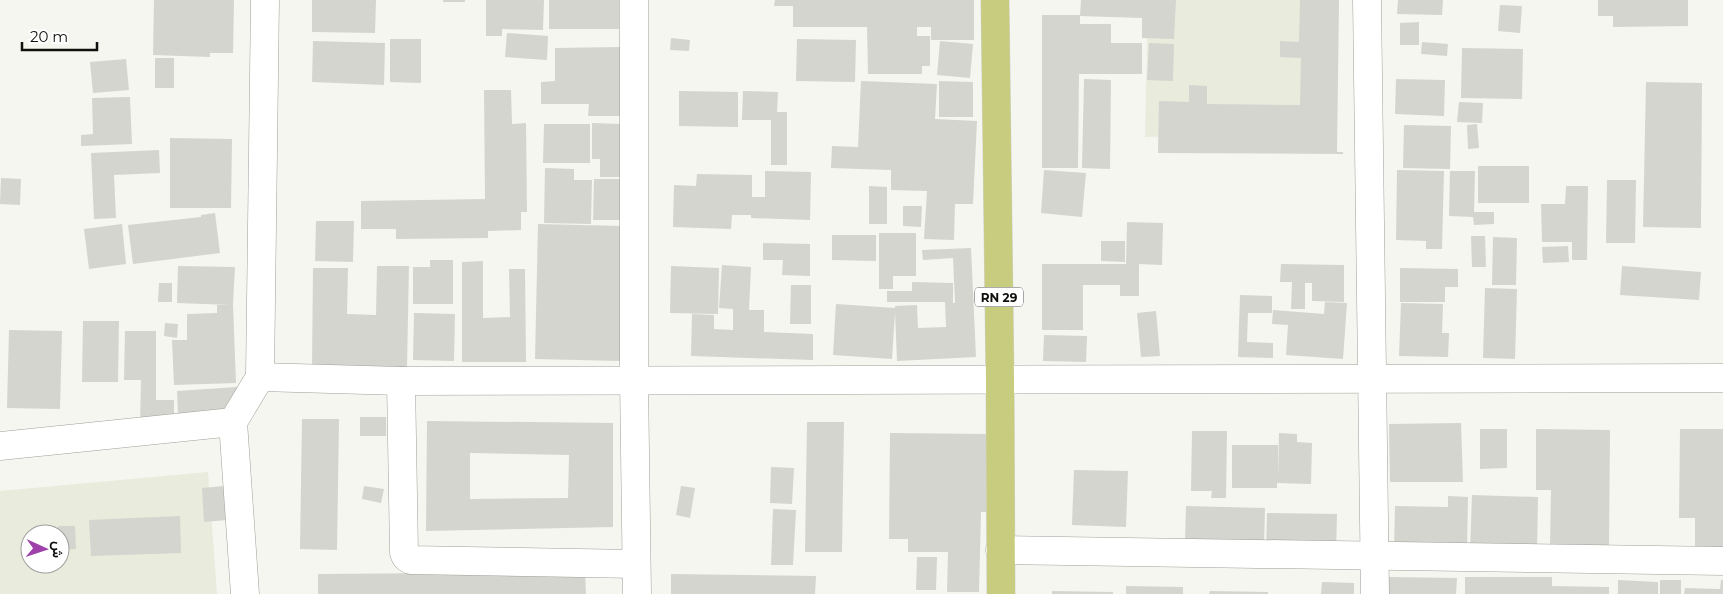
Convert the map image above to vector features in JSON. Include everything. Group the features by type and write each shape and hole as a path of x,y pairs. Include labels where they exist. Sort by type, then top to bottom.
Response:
{"main road":[{"name":"RN 29","path":"995,0 1000,379 1000,594"}],"street":[{"path":"244,594 233,422 260,377 265,0"},
{"path":"634,0 634,380 637,594"},
{"path":"1367,0 1375,594"},
{"path":"260,377 401,381 1723,378"},
{"path":"401,381 404,553 406,557 410,560 636,564"},
{"path":"0,446 233,422"},
{"path":"1000,550 1723,561"}],"shaded area":[{"path":"1148,0 1334,0 1336,132 1145,137"},
{"path":"208,472 217,594 0,594 0,491"}],"building":[{"path":"154,0 234,0 233,53 210,53 210,57 153,55"},
{"path":"312,0 376,0 375,33 312,32"},
{"path":"443,0 465,0 465,2 443,2"},
{"path":"486,0 544,0 543,30 502,29 502,36 486,36"},
{"path":"549,0 619,0 619,29 549,29"},
{"path":"775,0 974,0 974,40 931,40 931,27 917,27 917,36 930,36 930,66 922,66 922,74 868,74 867,27 793,27 793,6 774,6"},
{"path":"1081,0 1176,0 1174,39 1142,38 1142,18 1080,16"},
{"path":"1300,0 1339,0 1337,152 1343,152 1343,154 1158,153 1159,101 1189,102 1189,85 1207,86 1207,104 1300,105 1301,58 1280,57 1280,41 1299,42"},
{"path":"1398,0 1443,0 1442,15 1397,14"},
{"path":"1598,0 1688,0 1688,26 1613,27 1613,16 1598,16"},
{"path":"1500,5 1522,6 1520,33 1498,31"},
{"path":"1042,15 1080,15 1080,24 1111,24 1111,43 1142,43 1142,74 1079,74 1078,168 1042,168"},
{"path":"1419,22 1419,45 1400,45 1400,23"},
{"path":"507,33 548,36 547,60 505,57"},
{"path":"671,38 690,40 689,51 670,50"},
{"path":"390,39 421,39 421,83 390,82"},
{"path":"797,39 856,40 855,82 796,81"},
{"path":"313,41 385,43 384,85 312,82"},
{"path":"940,41 973,44 970,78 937,75"},
{"path":"1422,42 1448,44 1447,56 1421,54"},
{"path":"1149,43 1174,44 1173,81 1147,80"},
{"path":"621,47 621,116 588,116 589,104 541,104 541,82 555,81 555,48"},
{"path":"1462,48 1523,49 1522,99 1461,98"},
{"path":"155,58 174,58 174,88 155,88"},
{"path":"126,59 129,90 93,93 90,62"},
{"path":"1084,79 1111,80 1110,169 1082,168"},
{"path":"1396,79 1445,80 1444,116 1395,114"},
{"path":"861,81 937,84 935,119 977,121 973,204 955,204 954,240 924,239 927,191 891,190 891,170 831,168 832,146 858,147"},
{"path":"939,81 973,82 973,117 939,117"},
{"path":"1646,82 1702,83 1701,228 1643,227"},
{"path":"484,90 511,90 512,124 526,123 527,212 521,212 521,230 488,231 488,238 396,239 396,229 361,229 361,201 485,199"},
{"path":"679,91 738,92 738,127 679,126"},
{"path":"743,91 778,92 777,112 787,112 787,165 771,165 771,120 742,120"},
{"path":"130,97 132,144 81,146 81,135 93,134 92,98"},
{"path":"1459,102 1483,103 1482,123 1457,122"},
{"path":"592,123 622,124 621,177 600,177 600,159 592,159"},
{"path":"544,124 590,124 590,163 543,163"},
{"path":"1477,124 1479,148 1468,149 1467,125"},
{"path":"1404,125 1451,126 1450,169 1403,168"},
{"path":"170,138 232,139 231,208 170,208"},
{"path":"159,150 160,173 114,175 116,218 94,219 91,153"},
{"path":"1478,166 1529,166 1529,203 1478,203"},
{"path":"545,168 574,169 574,180 592,180 591,224 544,223"},
{"path":"1044,170 1086,173 1082,217 1041,213"},
{"path":"1397,170 1444,171 1442,249 1426,249 1426,241 1396,240"},
{"path":"765,171 811,172 810,220 751,218 751,215 732,215 731,229 673,227 674,185 696,186 697,174 752,175 752,197 765,197"},
{"path":"1450,171 1475,171 1474,212 1494,212 1494,224 1474,225 1473,217 1449,216"},
{"path":"1,178 21,179 20,205 0,204"},
{"path":"594,179 622,179 622,220 593,220"},
{"path":"1607,180 1636,180 1635,243 1606,243"},
{"path":"869,186 887,187 887,224 869,224"},
{"path":"1566,186 1588,186 1587,260 1572,260 1572,242 1542,242 1541,204 1565,204"},
{"path":"903,206 922,206 921,227 903,226"},
{"path":"215,213 220,253 133,264 128,225 201,217 201,215"},
{"path":"316,221 354,221 353,262 315,261"},
{"path":"1127,222 1163,223 1162,265 1139,264 1139,296 1120,296 1120,285 1083,285 1083,330 1042,330 1042,264 1126,264"},
{"path":"122,224 126,264 89,269 84,229"},
{"path":"538,224 623,226 620,361 535,359"},
{"path":"879,233 916,233 916,276 893,276 893,289 879,289"},
{"path":"832,235 876,235 876,261 832,260"},
{"path":"1471,236 1485,236 1486,267 1472,267"},
{"path":"1493,237 1517,238 1516,285 1492,285"},
{"path":"1101,241 1125,241 1125,262 1101,261"},
{"path":"763,243 810,244 810,276 782,275 783,260 763,260"},
{"path":"1568,246 1569,262 1543,263 1542,247"},
{"path":"971,248 976,357 897,361 895,312 892,359 833,355 836,304 895,308 895,306 917,305 918,328 946,327 945,302 887,302 887,291 912,291 912,282 953,283 953,303 955,303 953,258 923,260 922,250"},
{"path":"430,260 453,260 453,304 413,304 413,267 430,267"},
{"path":"483,261 483,318 510,317 509,269 525,269 526,362 462,362 462,262"},
{"path":"1281,264 1344,265 1344,302 1312,301 1312,283 1305,283 1305,309 1291,309 1292,282 1280,282"},
{"path":"722,265 751,267 749,310 764,310 764,332 813,334 813,360 691,356 692,314 714,315 714,329 733,330 733,309 719,308"},
{"path":"178,266 235,267 233,304 236,383 174,385 172,340 187,340 187,314 217,313 217,305 230,305 177,303"},
{"path":"377,266 409,266 407,367 312,365 313,268 348,268 347,314 376,315"},
{"path":"671,266 719,268 718,314 670,313"},
{"path":"1622,266 1701,272 1699,300 1620,295"},
{"path":"1400,268 1458,269 1458,287 1445,287 1445,302 1400,302"},
{"path":"159,283 172,283 172,302 158,302"},
{"path":"791,285 811,285 811,324 790,324"},
{"path":"1485,288 1517,289 1515,359 1483,358"},
{"path":"1240,295 1272,296 1272,313 1248,313 1247,342 1273,343 1273,358 1238,357"},
{"path":"1325,302 1347,303 1343,359 1286,355 1288,325 1272,324 1273,310 1324,314"},
{"path":"1401,303 1443,304 1442,333 1449,333 1448,357 1399,356"},
{"path":"1156,311 1160,356 1141,357 1137,313"},
{"path":"414,313 455,314 454,361 413,360"},
{"path":"83,321 119,321 118,382 82,382"},
{"path":"165,323 178,324 177,338 164,336"},
{"path":"9,330 62,331 60,409 7,408"},
{"path":"125,331 156,331 156,400 174,400 174,425 140,425 141,380 124,380"},
{"path":"1044,335 1087,336 1086,362 1043,361"},
{"path":"237,387 239,411 178,416 177,391"},
{"path":"360,417 386,417 386,436 360,436"},
{"path":"302,419 339,419 337,550 300,549"},
{"path":"427,421 613,423 613,527 426,531","holes":["470,453 569,455 568,498 470,499"]},
{"path":"807,422 844,422 842,552 805,552"},
{"path":"1461,423 1463,482 1390,482 1389,424"},
{"path":"1480,429 1507,429 1507,468 1480,469"},
{"path":"1536,429 1610,430 1609,549 1550,548 1551,490 1536,490"},
{"path":"1680,429 1723,429 1723,553 1695,552 1695,518 1679,518"},
{"path":"1192,431 1227,431 1226,498 1211,498 1212,491 1191,491"},
{"path":"890,433 987,434 986,512 981,512 979,592 947,592 948,552 908,552 908,539 889,539"},
{"path":"1279,433 1297,434 1297,442 1312,443 1311,484 1277,483 1277,488 1232,488 1232,445 1278,445 1278,478"},
{"path":"771,467 794,468 792,504 770,503"},
{"path":"1074,470 1128,471 1126,527 1072,525"},
{"path":"224,486 227,520 204,522 202,488"},
{"path":"364,486 384,489 381,503 362,499"},
{"path":"681,486 695,488 690,518 676,515"},
{"path":"1472,495 1538,497 1537,555 1470,553"},
{"path":"1448,496 1468,497 1467,551 1394,550 1395,506 1448,507"},
{"path":"1186,506 1265,508 1264,546 1185,543"},
{"path":"773,509 796,510 793,565 771,565"},
{"path":"1267,513 1337,514 1336,553 1266,553"},
{"path":"180,516 181,553 91,556 89,520"},
{"path":"70,526 75,526 76,549 70,549"},
{"path":"917,557 937,557 936,590 916,590"},
{"path":"585,572 586,594 318,594 318,574"},
{"path":"671,574 816,576 815,594 671,594"},
{"path":"1389,577 1457,578 1456,594 1389,594"},
{"path":"1465,577 1552,577 1552,586 1609,587 1609,594 1465,594"},
{"path":"1618,580 1658,582 1658,594 1618,594"},
{"path":"1660,580 1681,580 1681,594 1660,594"},
{"path":"1721,580 1723,580 1723,594 1684,594 1685,588 1720,589"},
{"path":"1322,582 1354,583 1354,594 1321,594"},
{"path":"1126,586 1183,587 1183,594 1126,594"},
{"path":"1052,591 1113,592 1113,594 1052,594"},
{"path":"1210,591 1268,592 1268,594 1209,594"}]}
